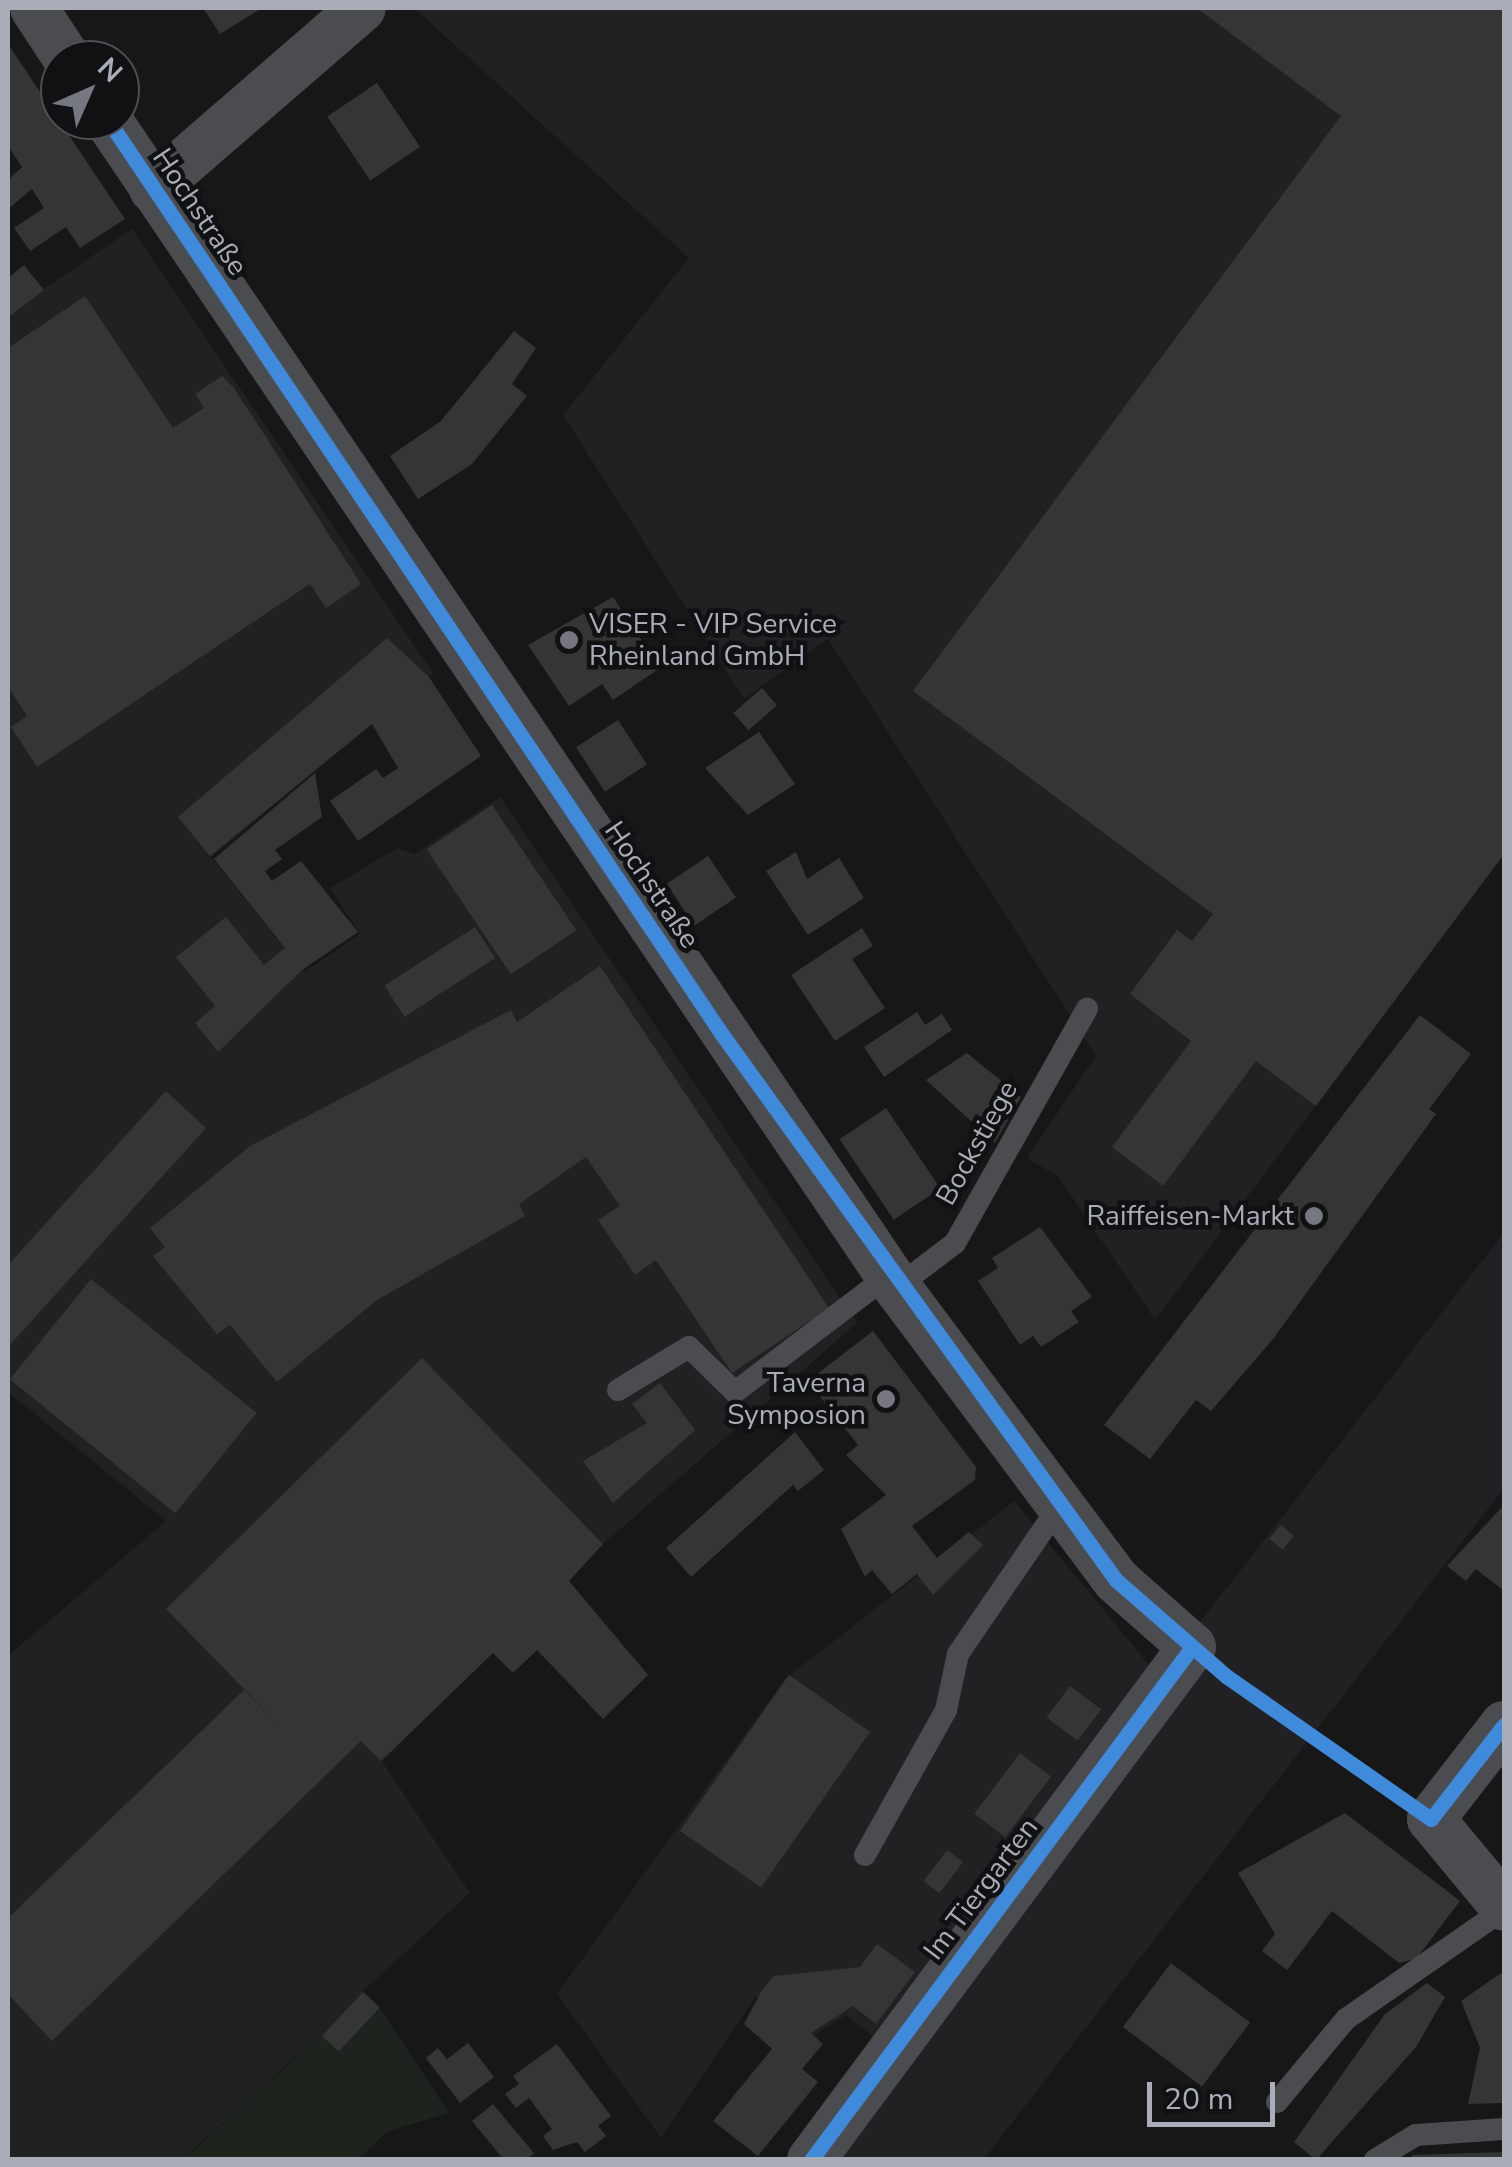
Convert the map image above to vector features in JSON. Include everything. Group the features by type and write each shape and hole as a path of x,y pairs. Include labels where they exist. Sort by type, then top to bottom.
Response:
{"street":[{"path":"34,8 55,40"},
{"path":"153,189 362,8"},
{"name":"Hochstraße","path":"121,140 894,1282 1116,1580 1192,1647"},
{"name":"Im Tiergarten","path":"811,2160 1192,1647"},
{"path":"1430,1818 1504,1724"},
{"path":"1430,1818 1504,1876"},
{"path":"1430,1818 1504,1908"}],"lane":[{"name":"Bockstiege","path":"618,1390 689,1347 735,1392 954,1243 1086,1010"},
{"path":"865,1855 946,1710 958,1654 1060,1505"},
{"path":"1277,2102 1346,2019 1504,1908"},
{"path":"1374,2160 1416,2135 1504,2129"}],"shaded area":[{"path":"414,8 1504,8 1504,854 1155,1320 1059,1177 1027,1158 1096,1056 828,639 744,699 563,415 689,258"},
{"path":"132,229 433,673 211,857 304,972 360,934 330,888 397,848 415,854 500,797 857,1323 603,1544 382,1761 470,1893 363,1991 380,2008 338,2052 320,2035 183,2159 8,2159 8,1656 166,1521 8,1392 8,313"},
{"path":"1504,1233 1504,1488 984,2159 829,2159 877,2039 846,2015 810,2038 756,1996 661,2138 557,1994 785,1679 1014,1501 1158,1676"},
{"path":"380,2008 449,2113 388,2131 358,2159 183,2160 321,2035 339,2052"}],"building":[{"path":"203,8 262,8 220,34"},
{"path":"1197,8 1504,8 1504,854 1316,1106 1256,1061 1163,1186 1112,1147 1191,1041 1130,994 1177,930 1192,941 1213,914 913,691 1341,116"},
{"path":"8,44 40,92 40,140 72,140 125,219 80,248 66,227 30,251 14,228 44,208 32,189 8,209 8,180 22,167 8,146"},
{"path":"377,83 420,147 370,180 327,117"},
{"path":"24,265 44,290 10,316 8,278"},
{"path":"85,296 173,428 204,408 195,394 222,376 234,388 361,584 326,608 310,584 37,767 11,727 27,716 8,687 8,348"},
{"path":"514,331 536,348 512,384 527,396 472,464 418,499 390,456 441,421"},
{"path":"613,597 660,668 613,700 602,684 569,706 528,645"},
{"path":"387,638 429,677 481,756 358,841 330,801 376,769 383,778 398,768 372,724 210,856 178,817"},
{"path":"762,688 777,705 748,730 733,713"},
{"path":"618,720 647,764 605,792 576,747"},
{"path":"759,732 795,784 748,815 705,768"},
{"path":"315,773 322,817 275,850 282,859 265,871 272,881 301,861 358,932 302,970 218,1052 195,1023 215,1006 176,957 226,917 264,965 285,948 214,859"},
{"path":"492,805 576,930 511,974 427,849"},
{"path":"796,852 807,879 839,858 864,898 808,935 766,871"},
{"path":"708,856 736,897 695,925 667,884"},
{"path":"475,927 495,958 405,1017 384,986"},
{"path":"862,928 873,946 852,959 885,1008 835,1041 791,975"},
{"path":"600,966 829,1308 732,1373 656,1260 635,1275 598,1220 620,1206 586,1157 519,1204 525,1216 377,1300 277,1382 230,1325 217,1334 153,1256 165,1247 150,1228 250,1146 511,1010 517,1022"},
{"path":"917,1012 925,1025 942,1014 952,1030 884,1077 864,1047"},
{"name":"Raiffeisen-Markt","path":"1420,1015 1471,1054 1429,1109 1436,1114 1273,1339 1211,1411 1196,1400 1150,1459 1104,1425"},
{"path":"967,1053 1021,1097 995,1143 926,1080"},
{"path":"166,1091 206,1128 8,1347 8,1265"},
{"path":"886,1108 940,1188 894,1220 840,1139"},
{"path":"1040,1227 1092,1297 1071,1311 1079,1322 1041,1347 1033,1336 1020,1345 978,1281 998,1268 992,1258"},
{"path":"91,1279 257,1413 175,1513 10,1379"},
{"path":"873,1331 976,1467 975,1480 912,1526 937,1558 969,1532 983,1545 933,1595 917,1574 892,1594 872,1570 865,1577 841,1529 886,1495 846,1455 858,1445 808,1381"},
{"path":"422,1358 603,1544 569,1581 648,1675 603,1719 537,1650 513,1673 493,1653 381,1761 361,1741 52,2041 8,1994 8,1918 244,1690 286,1732 166,1609"},
{"path":"660,1383 695,1430 613,1503 583,1461 647,1423 632,1404"},
{"path":"795,1432 824,1470 798,1491 793,1485 691,1577 666,1548"},
{"path":"1504,1505 1504,1591 1476,1569 1466,1581 1447,1566"},
{"path":"1281,1525 1294,1536 1282,1550 1269,1539"},
{"path":"789,1675 870,1732 761,1887 680,1831"},
{"path":"1070,1686 1101,1709 1078,1741 1047,1717"},
{"path":"1020,1753 1051,1776 1005,1837 974,1814"},
{"path":"1345,1813 1460,1901 1416,1959 1399,1963 1332,1911 1287,1970 1262,1951 1275,1934 1238,1873"},
{"path":"947,1850 963,1862 940,1893 924,1881"},
{"path":"877,1944 915,1972 876,2024 853,2006 811,2033 823,2044 802,2069 818,2082 758,2156 713,2121 772,2049 744,2024 761,1992 774,1976 860,1967"},
{"path":"1171,1963 1250,2023 1202,2086 1123,2027"},
{"path":"1504,1971 1504,2103 1468,2104 1480,2048 1461,2001"},
{"path":"1427,1983 1445,1997 1416,2047 1316,2160 1294,2142 1385,2014"},
{"path":"363,1992 380,2008 339,2052 322,2036"},
{"path":"468,2043 494,2077 460,2103 426,2058 438,2048 447,2059"},
{"path":"557,2044 611,2116 598,2126 606,2136 585,2152 577,2142 553,2150 543,2136 552,2129 529,2098 516,2108 505,2094 519,2084 513,2076"},
{"path":"493,2104 534,2153 526,2160 504,2160 472,2121"},
{"path":"1504,2152 1504,2160 1412,2160 1412,2155"}],"cycle path":[{"path":"121,140 721,1033 1116,1580 1226,1676 1431,1819 1504,1725"},
{"path":"811,2160 1192,1647"}],"place":[{"name":"VISER - VIP Service Rheinland GmbH","path":"569,640"},
{"name":"Raiffeisen-Markt","path":"1314,1216"},
{"name":"Taverna Symposion","path":"886,1399"}]}
